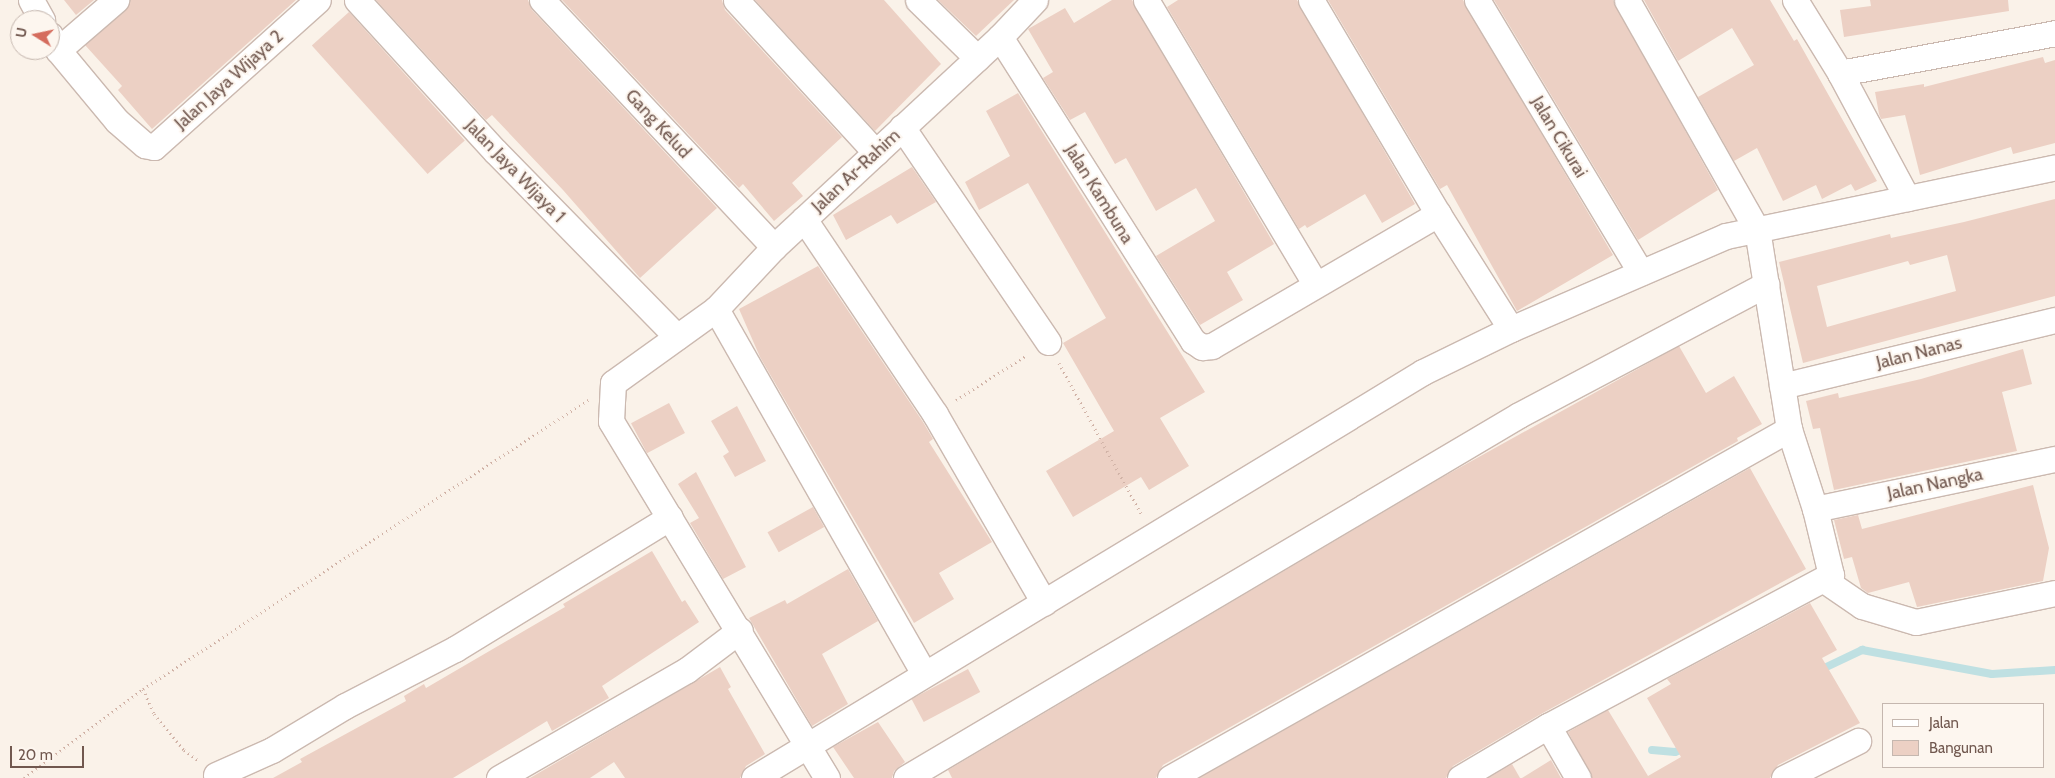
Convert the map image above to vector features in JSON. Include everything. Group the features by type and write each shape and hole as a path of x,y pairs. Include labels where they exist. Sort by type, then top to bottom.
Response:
{"street":[{"path":"60,39 116,0"},
{"name":"Jalan Jaya Wijaya 2","path":"60,50 117,121 136,139 145,145 154,147 318,0"},
{"name":"Jalan Jaya Wijaya 1","path":"357,0 495,151 677,337"},
{"name":"Gang Kelud","path":"542,0 774,247"},
{"path":"736,0 876,153"},
{"path":"918,0 977,58"},
{"name":"Jalan Ar-Rahim","path":"613,383 716,310 774,247 1000,37 1035,0"},
{"path":"1146,0 1315,284 1438,214"},
{"path":"1311,0 1438,214 1511,329"},
{"name":"Jalan Cikurai","path":"1477,0 1641,274"},
{"path":"1460,778 1548,726 1831,575 1815,509 1789,429 1757,230 1627,0"},
{"path":"1795,0 1840,72 1907,198"},
{"path":"1840,72 2055,33"},
{"name":"Jalan Kambuna","path":"1000,37 1193,341 1202,347 1212,346 1315,284"},
{"path":"902,127 1048,342"},
{"path":"754,778 924,673 1154,538 1423,372 1511,329 1726,236 2055,167"},
{"path":"804,219 935,414 1044,603"},
{"path":"906,778 1520,416 1766,284"},
{"path":"716,310 924,673"},
{"name":"Jalan Nanas","path":"1782,386 2055,320"},
{"path":"613,383 611,421 740,630 827,778"},
{"path":"1170,778 1789,429"},
{"name":"Jalan Nangka","path":"1815,509 2055,459"},
{"path":"216,775 272,750 345,706 455,649 670,517"},
{"path":"1824,580 1862,606 1916,622 2055,593"},
{"path":"499,778 687,670 740,630"},
{"path":"1548,726 1578,778"},
{"path":"1784,778 1858,741"}],"path":[{"path":"935,414 1048,342 1154,538"},
{"path":"24,778 143,689 613,383"},
{"path":"143,689 154,714 178,743 216,775"}],"building":[{"path":"64,0 94,0 76,15"},
{"path":"130,0 296,0 152,129 118,90 122,86 85,45 125,11"},
{"path":"376,0 528,0 532,10 717,208 640,278 563,190 492,115 486,120"},
{"path":"562,0 722,0 725,10 842,137 792,183 803,196 774,221 743,184 739,188"},
{"path":"755,0 884,0 941,64 875,131"},
{"path":"938,0 1014,0 976,36"},
{"path":"1112,0 1132,0 1274,244 1227,272 1243,300 1200,325 1156,256 1215,221 1196,188 1156,211 1126,158 1115,164 1085,112 1070,120 1043,78 1053,72 1028,29 1065,8 1074,23"},
{"path":"1178,0 1297,0 1415,204 1382,223 1365,194 1307,228 1305,225 1299,229 1167,7"},
{"path":"1328,0 1463,0 1613,255 1517,311 1447,185 1440,189"},
{"path":"1494,0 1613,0 1718,190 1638,240"},
{"path":"1644,0 1770,0 1794,41 1797,39 1877,181 1855,191 1851,184 1822,199 1816,185 1783,201 1757,148 1734,161 1698,97 1754,65 1732,28 1678,61"},
{"path":"1870,0 2008,0 2009,11 1844,37 1840,10 1871,6"},
{"path":"349,12 465,141 428,174 312,45"},
{"path":"2043,57 2045,63 2055,60 2055,143 2013,154 2011,147 1920,175 1905,115 1881,119 1879,114 1875,92 1924,84 1924,87"},
{"path":"1018,93 1205,392 1160,418 1189,466 1149,490 1141,477 1073,517 1046,471 1114,431 1063,343 1106,318 1028,183 979,210 965,182 1010,156 986,111"},
{"path":"912,167 936,202 897,224 891,215 846,240 833,215"},
{"path":"2055,199 2055,296 1803,363 1779,262 1890,234 1891,238","holes":["1947,255 1956,291 1827,327 1817,286 1908,261 1910,265"]},
{"path":"818,266 923,422 933,439 929,442 992,542 939,573 954,599 914,623 760,357 739,309"},
{"path":"1679,346 1706,393 1734,376 1762,424 1737,438 1738,441 1163,765 1156,778 952,778 948,770 1441,478"},
{"path":"2023,349 2032,384 2002,392 2017,451 1834,490 1820,428 1813,429 1806,401 1838,393 1839,398 1921,379"},
{"path":"669,403 685,433 647,453 631,423"},
{"path":"737,406 766,461 735,477 723,456 729,452 711,421"},
{"path":"1750,468 1806,569 1541,714 1453,766 1446,778 1199,778"},
{"path":"696,472 746,567 723,579 690,523 699,518 678,484"},
{"path":"2033,485 2049,548 2043,581 1917,607 1909,582 1868,593 1861,588 1852,557 1844,559 1834,520 1858,515 1862,529"},
{"path":"813,507 824,527 779,552 768,532"},
{"path":"652,551 682,602 685,600 699,622 602,686 609,698 552,731 547,721 453,778 273,778 302,762 300,759 406,701 404,696 424,684 426,688 565,607 563,604"},
{"path":"848,569 878,621 822,654 848,704 812,726 749,618 785,600 787,604"},
{"path":"1810,603 1837,650 1822,658 1860,723 1778,765 1770,778 1592,778 1568,732 1608,710 1648,776 1681,757 1647,698 1671,684 1667,679"},
{"path":"720,667 731,687 728,689 765,754 746,766 740,778 625,778 614,762 590,778 530,778"},
{"path":"968,669 980,692 924,722 911,699"},
{"path":"878,722 905,762 894,771 892,778 854,778 833,747"},
{"path":"1551,760 1561,778 1522,778"},
{"path":"1512,764 1520,778 1488,778"}],"waterway":[{"path":"1820,670 1862,650 1992,674 2055,670"},
{"path":"1652,750 1675,752 1687,748"}]}
